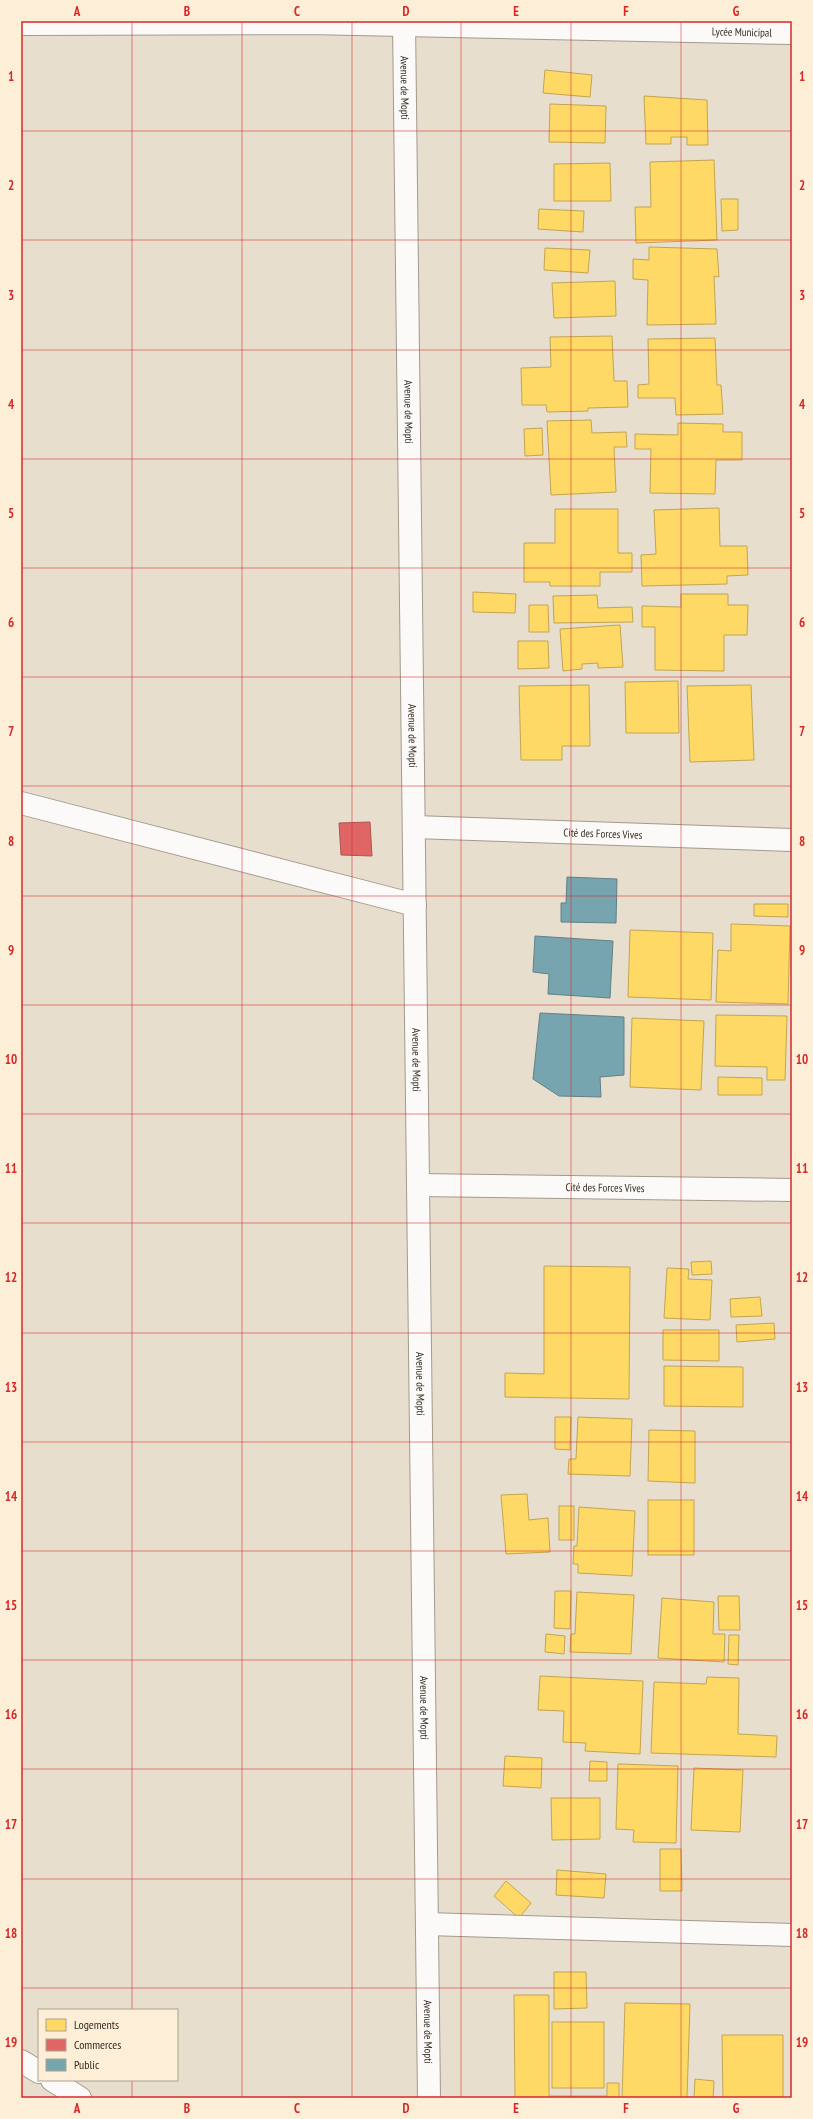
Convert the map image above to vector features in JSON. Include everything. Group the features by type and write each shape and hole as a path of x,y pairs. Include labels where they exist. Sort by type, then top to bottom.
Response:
{"street":[{"name":"Lycée Municipal","path":"21,24 404,23 792,33"},
{"name":"Avenue de Mopti","path":"404,23 429,2098"},
{"path":"21,803 415,905"},
{"name":"Cité des Forces Vives","path":"414,827 792,840"},
{"name":"Cité des Forces Vives","path":"418,1185 792,1190"},
{"path":"427,1924 792,1935"},
{"path":"21,2061 38,2071"},
{"path":"54,2081 80,2098"}],"building: Logements":[{"path":"545,70 592,75 590,97 543,93"},
{"path":"644,96 707,100 708,145 687,145 687,137 671,137 671,144 646,144"},
{"path":"550,104 606,106 605,143 549,142"},
{"path":"714,160 717,240 636,243 635,207 651,207 650,162"},
{"path":"610,163 611,201 554,201 554,164"},
{"path":"721,199 738,199 738,230 722,231"},
{"path":"539,209 584,211 583,232 538,229"},
{"path":"649,247 717,249 719,277 714,276 716,324 647,325 648,280 633,279 633,259 649,260"},
{"path":"545,248 590,250 588,273 544,270"},
{"path":"615,281 616,316 554,318 552,283"},
{"path":"612,336 614,381 627,381 628,407 588,408 588,411 547,412 546,405 522,405 521,368 551,367 550,337"},
{"path":"715,338 717,385 721,385 723,414 676,415 675,398 638,398 638,385 649,384 648,339"},
{"path":"591,420 592,433 626,432 627,447 614,447 616,492 551,495 547,421"},
{"path":"678,423 723,424 723,432 742,432 742,460 716,460 715,494 650,493 651,449 635,449 635,434 678,435"},
{"path":"542,428 543,455 525,456 524,429"},
{"path":"719,508 720,546 747,546 748,575 727,576 727,584 642,586 641,555 656,554 654,510"},
{"path":"555,509 618,509 618,553 632,553 632,572 600,572 600,586 550,586 550,582 524,582 524,543 555,543"},
{"path":"473,592 516,594 515,613 473,612"},
{"path":"681,594 728,594 728,605 748,605 747,635 724,635 724,671 655,670 655,627 642,627 642,606 681,607"},
{"path":"597,595 598,608 632,607 633,622 554,623 553,596"},
{"path":"529,605 548,605 549,632 529,632"},
{"path":"620,625 623,667 598,668 598,663 582,664 582,669 563,671 560,629"},
{"path":"518,641 548,641 549,668 518,669"},
{"path":"678,681 679,733 626,733 625,682"},
{"path":"589,685 590,746 562,746 562,760 521,760 519,686"},
{"path":"751,685 754,760 690,762 687,686"},
{"path":"754,904 788,904 788,917 754,916"},
{"path":"731,924 790,926 788,1004 716,1002 718,950 731,951"},
{"path":"630,930 713,933 711,1000 628,997"},
{"path":"716,1015 787,1016 785,1080 767,1080 767,1067 715,1066"},
{"path":"632,1018 704,1021 701,1090 630,1087"},
{"path":"718,1077 762,1078 762,1095 718,1095"},
{"path":"711,1261 712,1274 692,1275 691,1262"},
{"path":"544,1266 630,1267 629,1399 505,1397 505,1373 544,1374"},
{"path":"667,1268 689,1269 688,1279 712,1280 710,1320 664,1318"},
{"path":"760,1297 762,1316 731,1317 730,1299"},
{"path":"774,1323 775,1339 737,1342 736,1325"},
{"path":"663,1330 719,1330 719,1361 663,1360"},
{"path":"664,1366 743,1367 743,1407 664,1406"},
{"path":"555,1417 571,1417 570,1450 555,1449"},
{"path":"578,1417 632,1419 630,1476 568,1474 569,1459 576,1459"},
{"path":"649,1430 695,1431 695,1483 648,1481"},
{"path":"527,1494 529,1520 548,1518 550,1552 506,1554 501,1495"},
{"path":"648,1500 694,1500 694,1555 648,1555"},
{"path":"559,1506 574,1506 574,1540 559,1540"},
{"path":"579,1507 635,1511 632,1576 578,1573 578,1564 573,1564 574,1546 577,1546"},
{"path":"555,1591 571,1591 570,1629 554,1628"},
{"path":"577,1592 634,1595 631,1654 570,1652 571,1634 575,1634"},
{"path":"718,1596 739,1596 740,1630 719,1630"},
{"path":"662,1598 714,1602 713,1634 725,1634 724,1662 658,1658"},
{"path":"546,1634 565,1636 564,1654 545,1652"},
{"path":"729,1635 739,1635 738,1665 728,1664"},
{"path":"540,1676 643,1681 640,1754 585,1751 586,1743 563,1742 564,1711 538,1710"},
{"path":"707,1677 739,1678 738,1734 777,1736 776,1757 651,1753 654,1682 706,1684"},
{"path":"505,1756 542,1758 541,1788 503,1786"},
{"path":"590,1761 607,1762 607,1781 589,1781"},
{"path":"618,1764 678,1766 676,1843 633,1842 634,1830 616,1829"},
{"path":"694,1768 743,1770 740,1832 691,1830"},
{"path":"551,1798 600,1798 600,1839 552,1840"},
{"path":"660,1849 681,1849 682,1891 660,1891"},
{"path":"557,1870 606,1874 604,1898 556,1895"},
{"path":"506,1881 531,1903 519,1918 494,1896"},
{"path":"554,1972 586,1972 587,2008 554,2009"},
{"path":"514,1995 549,1995 549,2096 607,2096 607,2083 619,2083 619,2098 515,2098"},
{"path":"625,2003 690,2004 687,2098 622,2098"},
{"path":"552,2022 604,2022 604,2088 552,2088"},
{"path":"722,2035 783,2035 783,2098 723,2098"},
{"path":"695,2079 714,2081 713,2098 694,2098"}],"building: Commerces":[{"path":"370,822 372,856 341,855 339,823"}],"building: Public":[{"path":"567,877 617,879 616,923 561,922 561,903 566,903"},
{"path":"535,936 613,941 610,998 548,994 549,974 533,972"},
{"path":"540,1013 624,1017 624,1075 600,1077 601,1097 559,1096 533,1079"}]}
